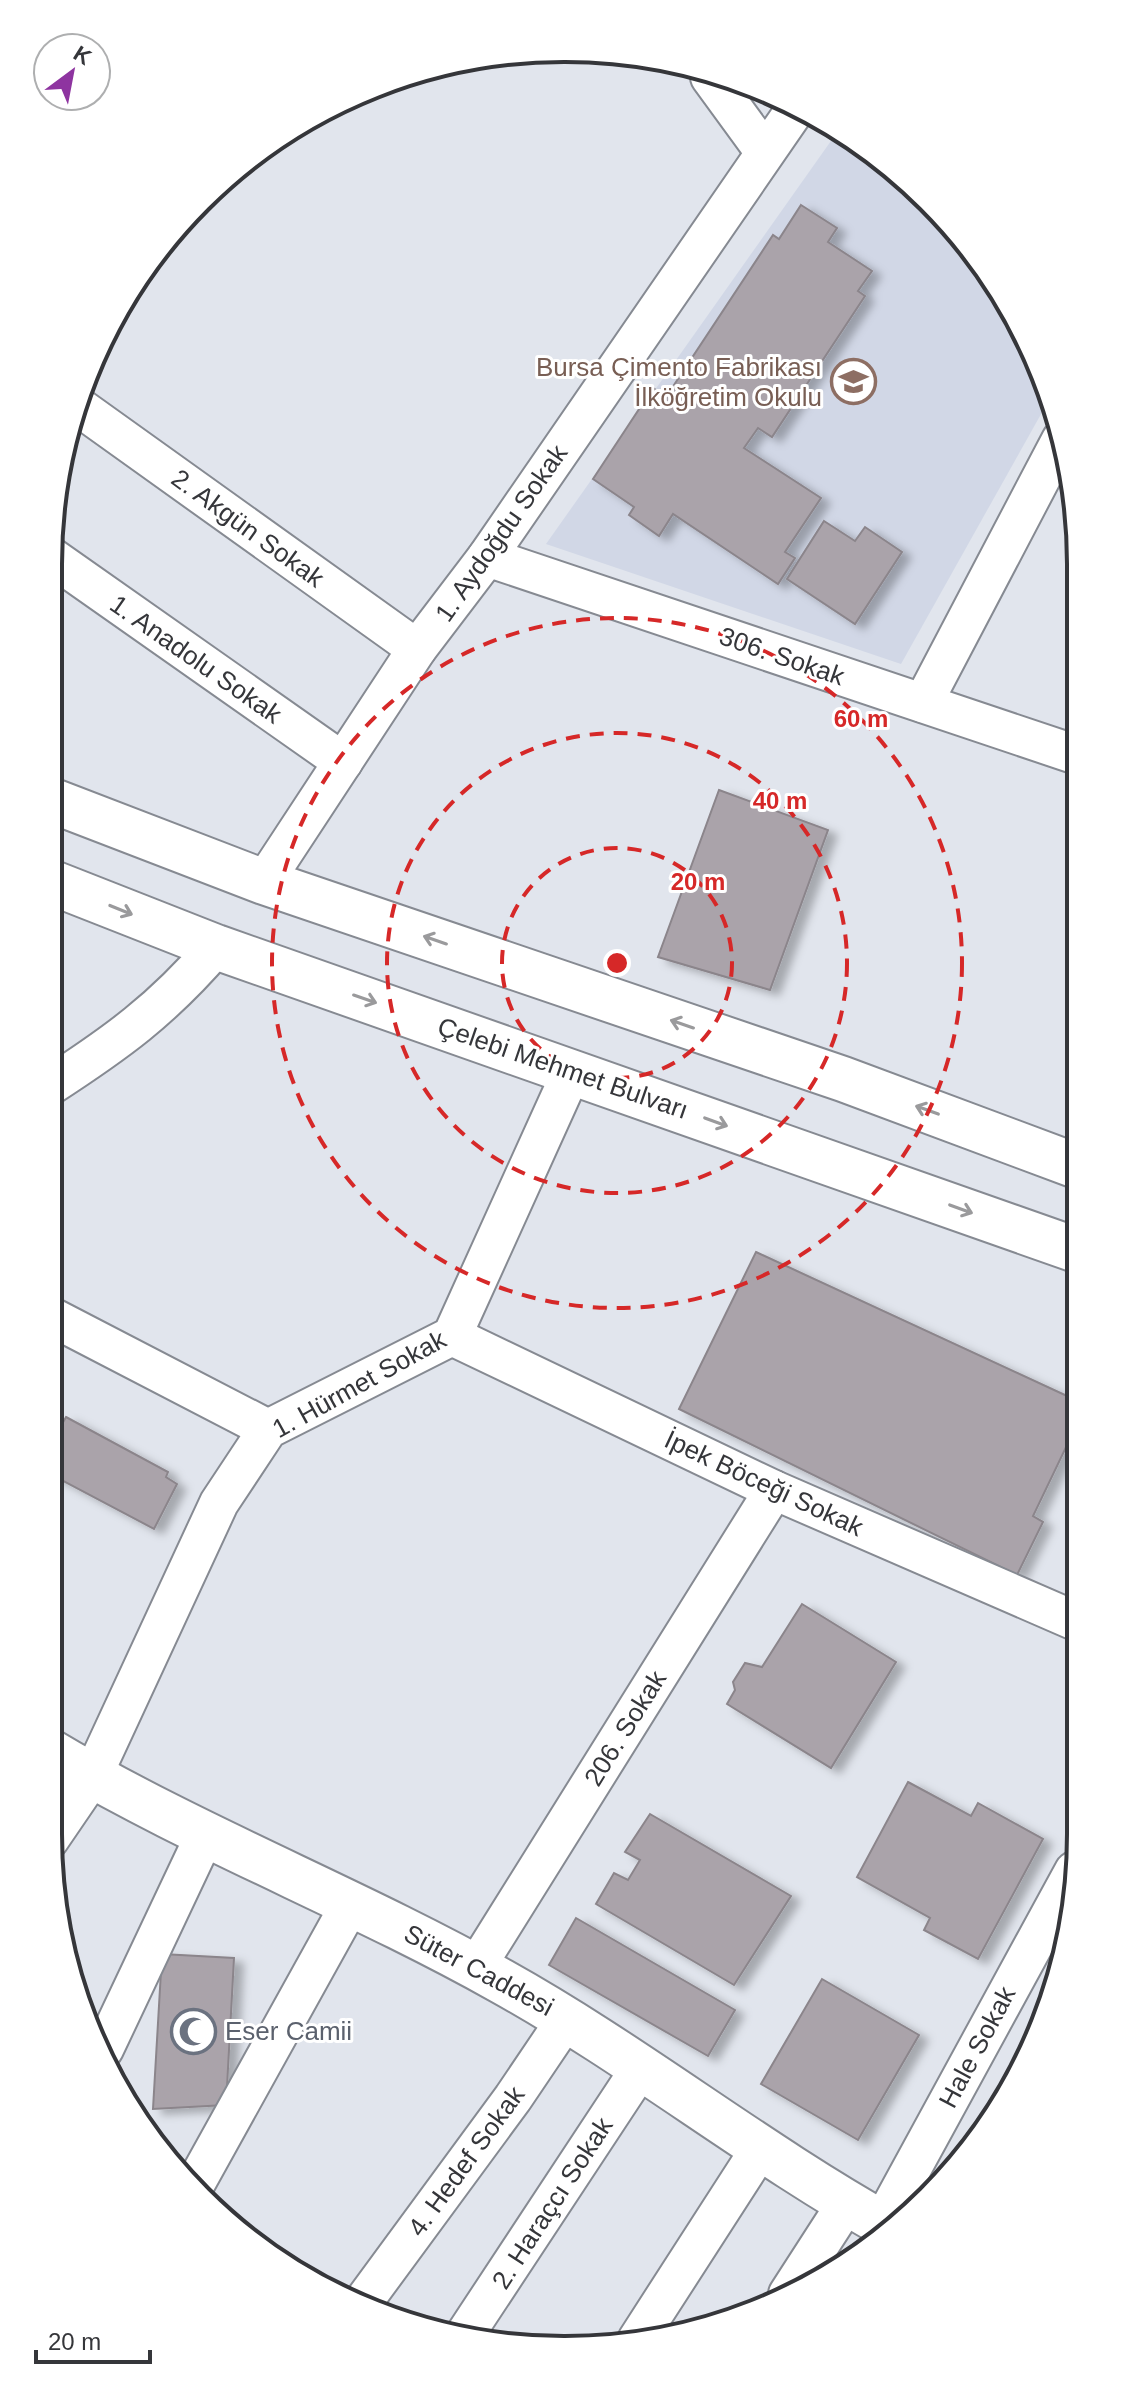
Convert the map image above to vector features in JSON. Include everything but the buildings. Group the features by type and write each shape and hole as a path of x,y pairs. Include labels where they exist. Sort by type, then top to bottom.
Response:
{"main road":[{"path":"62,804 264,882 843,1079 1067,1163"},
{"name":"Çelebi Mehmet Bulvarı","path":"62,886 216,947 1067,1247"},
{"name":"Süter Caddesi","path":"62,1759 92,1777 476,1967 567,2018 873,2217"}],"street":[{"path":"717,86 764,151"},
{"name":"1. Aydoğdu Sokak","path":"264,882 417,649 487,557 790,116"},
{"name":"2. Akgün Sokak","path":"86,412 417,649"},
{"path":"923,703 1054,453"},
{"name":"306. Sokak","path":"487,557 1067,752"},
{"name":"1. Anadolu Sokak","path":"62,564 343,762"},
{"path":"62,1078 129,1035 186,982 216,947"},
{"name":"1. Hürmet Sokak","path":"62,1821 92,1777 219,1503 268,1429 452,1336 572,1071"},
{"path":"62,1322 268,1429"},
{"name":"İpek Böceği Sokak","path":"452,1336 774,1490 1067,1617"},
{"name":"206. Sokak","path":"476,1967 774,1490"},
{"path":"107,2042 206,1833"},
{"name":"Hale Sokak","path":"815,2269 873,2217 1052,1930 1062,1902"},
{"path":"194,2172 351,1903"},
{"name":"4. Hedef Sokak","path":"367,2296 513,2098 567,2018"},
{"name":"2. Haraçcı Sokak","path":"470,2327 642,2066"},
{"path":"644,2329 762,2146"}],"shaded area":[{"name":"Bursa Çimento Fabrikası İlköğretim Okulu","path":"832,139 896,187 920,209 963,259 1000,313 1029,372 1043,411 901,664 546,544"}],"place":[{"name":"Bursa Çimento Fabrikası İlköğretim Okulu","path":"853,382"},
{"name":"Eser Camii","path":"194,2031"}]}
